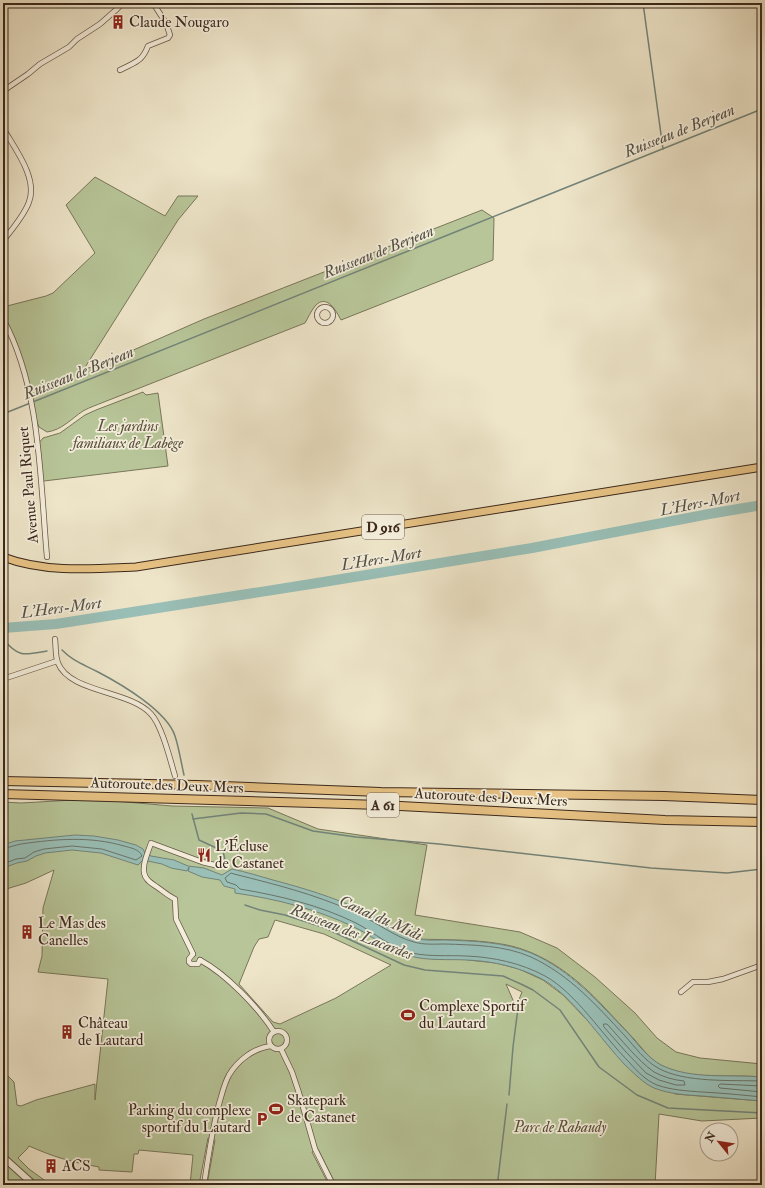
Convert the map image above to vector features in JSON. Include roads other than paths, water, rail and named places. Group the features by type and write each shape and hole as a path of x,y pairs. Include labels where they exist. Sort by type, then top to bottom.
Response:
{"highway":[{"name":"Autoroute des Deux Mers","path":"3,781 381,792 664,796 762,800"},
{"name":"Autoroute des Deux Mers","path":"3,794 381,805 649,819 762,822"}],"main road":[{"name":"D 916","path":"3,557 54,568 78,569 136,567 762,467"}],"street":[{"path":"3,7 10,3"},
{"path":"3,91 44,61 69,47 77,39 100,24 123,3"},
{"path":"120,70 141,59 148,46 168,38 170,35 166,23 153,3"},
{"path":"3,128 27,171 32,190 27,207 3,241"},
{"name":"Avenue Paul Riquet","path":"3,319 16,346 33,412 37,436 47,557"},
{"path":"55,639 57,661 63,671 75,680 130,701 146,709 156,720 175,776"},
{"path":"3,679 57,661"},
{"path":"219,866 202,862 151,843 144,865 144,872 147,879 175,899 176,919 193,954 198,956 200,960 221,975 246,997 263,1016 274,1032"},
{"path":"193,954 189,959 191,964 198,964 200,960"},
{"path":"681,992 693,982 708,982 723,979 762,965"},
{"path":"270,1046 269,1038 274,1032"},
{"path":"274,1032 281,1032 286,1037 286,1044 281,1049"},
{"path":"204,1185 216,1115 224,1086 230,1074 244,1058 261,1047 270,1046 281,1049"},
{"path":"281,1049 300,1093 315,1149 333,1185"},
{"path":"3,1157 34,1185"}],"water":[{"path":"75,835 94,836 118,840 136,845 151,856 174,860 188,866 204,868 222,875 232,869 307,890 350,905 401,933 419,939 500,944 521,949 559,968 584,988 628,1033 647,1055 656,1062 673,1070 698,1075 762,1077 762,1101 678,1094 666,1092 650,1086 626,1066 565,996 542,979 533,975 506,965 467,960 424,959 402,954 354,927 340,921 311,910 266,898 235,893 235,889 224,886 220,880 202,877 188,871 189,867 187,871 143,860 138,865 101,853 72,850 45,853 27,861 3,868 3,845 15,841"}],"waterway":[{"path":"643,3 663,149"},
{"name":"Ruisseau de Berjean","path":"3,414 762,109"},
{"name":"L'Hers-Mort","path":"3,628 56,624 311,584 532,548 762,505"},
{"name":"Ruisseau des Lacardes","path":"3,639 13,649 22,654 47,651"},
{"name":"Ruisseau des Lacardes","path":"62,650 75,660 108,677 130,691 163,717 175,736 184,775"},
{"path":"193,819 241,813 266,814 313,831 356,837 439,844 651,868 727,873 762,869"},
{"name":"Ruisseau des Lacardes","path":"192,814 199,840 223,851 225,860"},
{"name":"Ruisseau des Lacardes","path":"245,905 260,910 285,915 325,928 404,965 425,970 503,976 523,985 533,990 560,1010 599,1067 637,1095 668,1108 762,1113"},
{"name":"Ruisseau des Lacardes","path":"509,1095 518,1008"},
{"name":"Ruisseau des Lacardes","path":"499,1185 498,1179 507,1104"}],"place":[{"name":"Claude Nougaro","path":"118,22"},
{"name":"L'Écluse de Castanet","path":"204,855"},
{"name":"Le Mas des Canelles","path":"27,932"},
{"name":"Complexe Sportif du Lautard","path":"408,1015"},
{"name":"Château de Lautard","path":"67,1032"},
{"name":"Skatepark de Castanet","path":"276,1109"},
{"name":"Parking du complexe sportif du Lautard","path":"262,1119"},
{"name":"ACS","path":"51,1166"}],"park label":[{"name":"Les jardins familiaux de Labège","path":"128,434"},
{"name":"Parc de Rabaudy","path":"560,1127"}],"water label":[{"name":"Canal du Midi","path":"381,917"}]}
